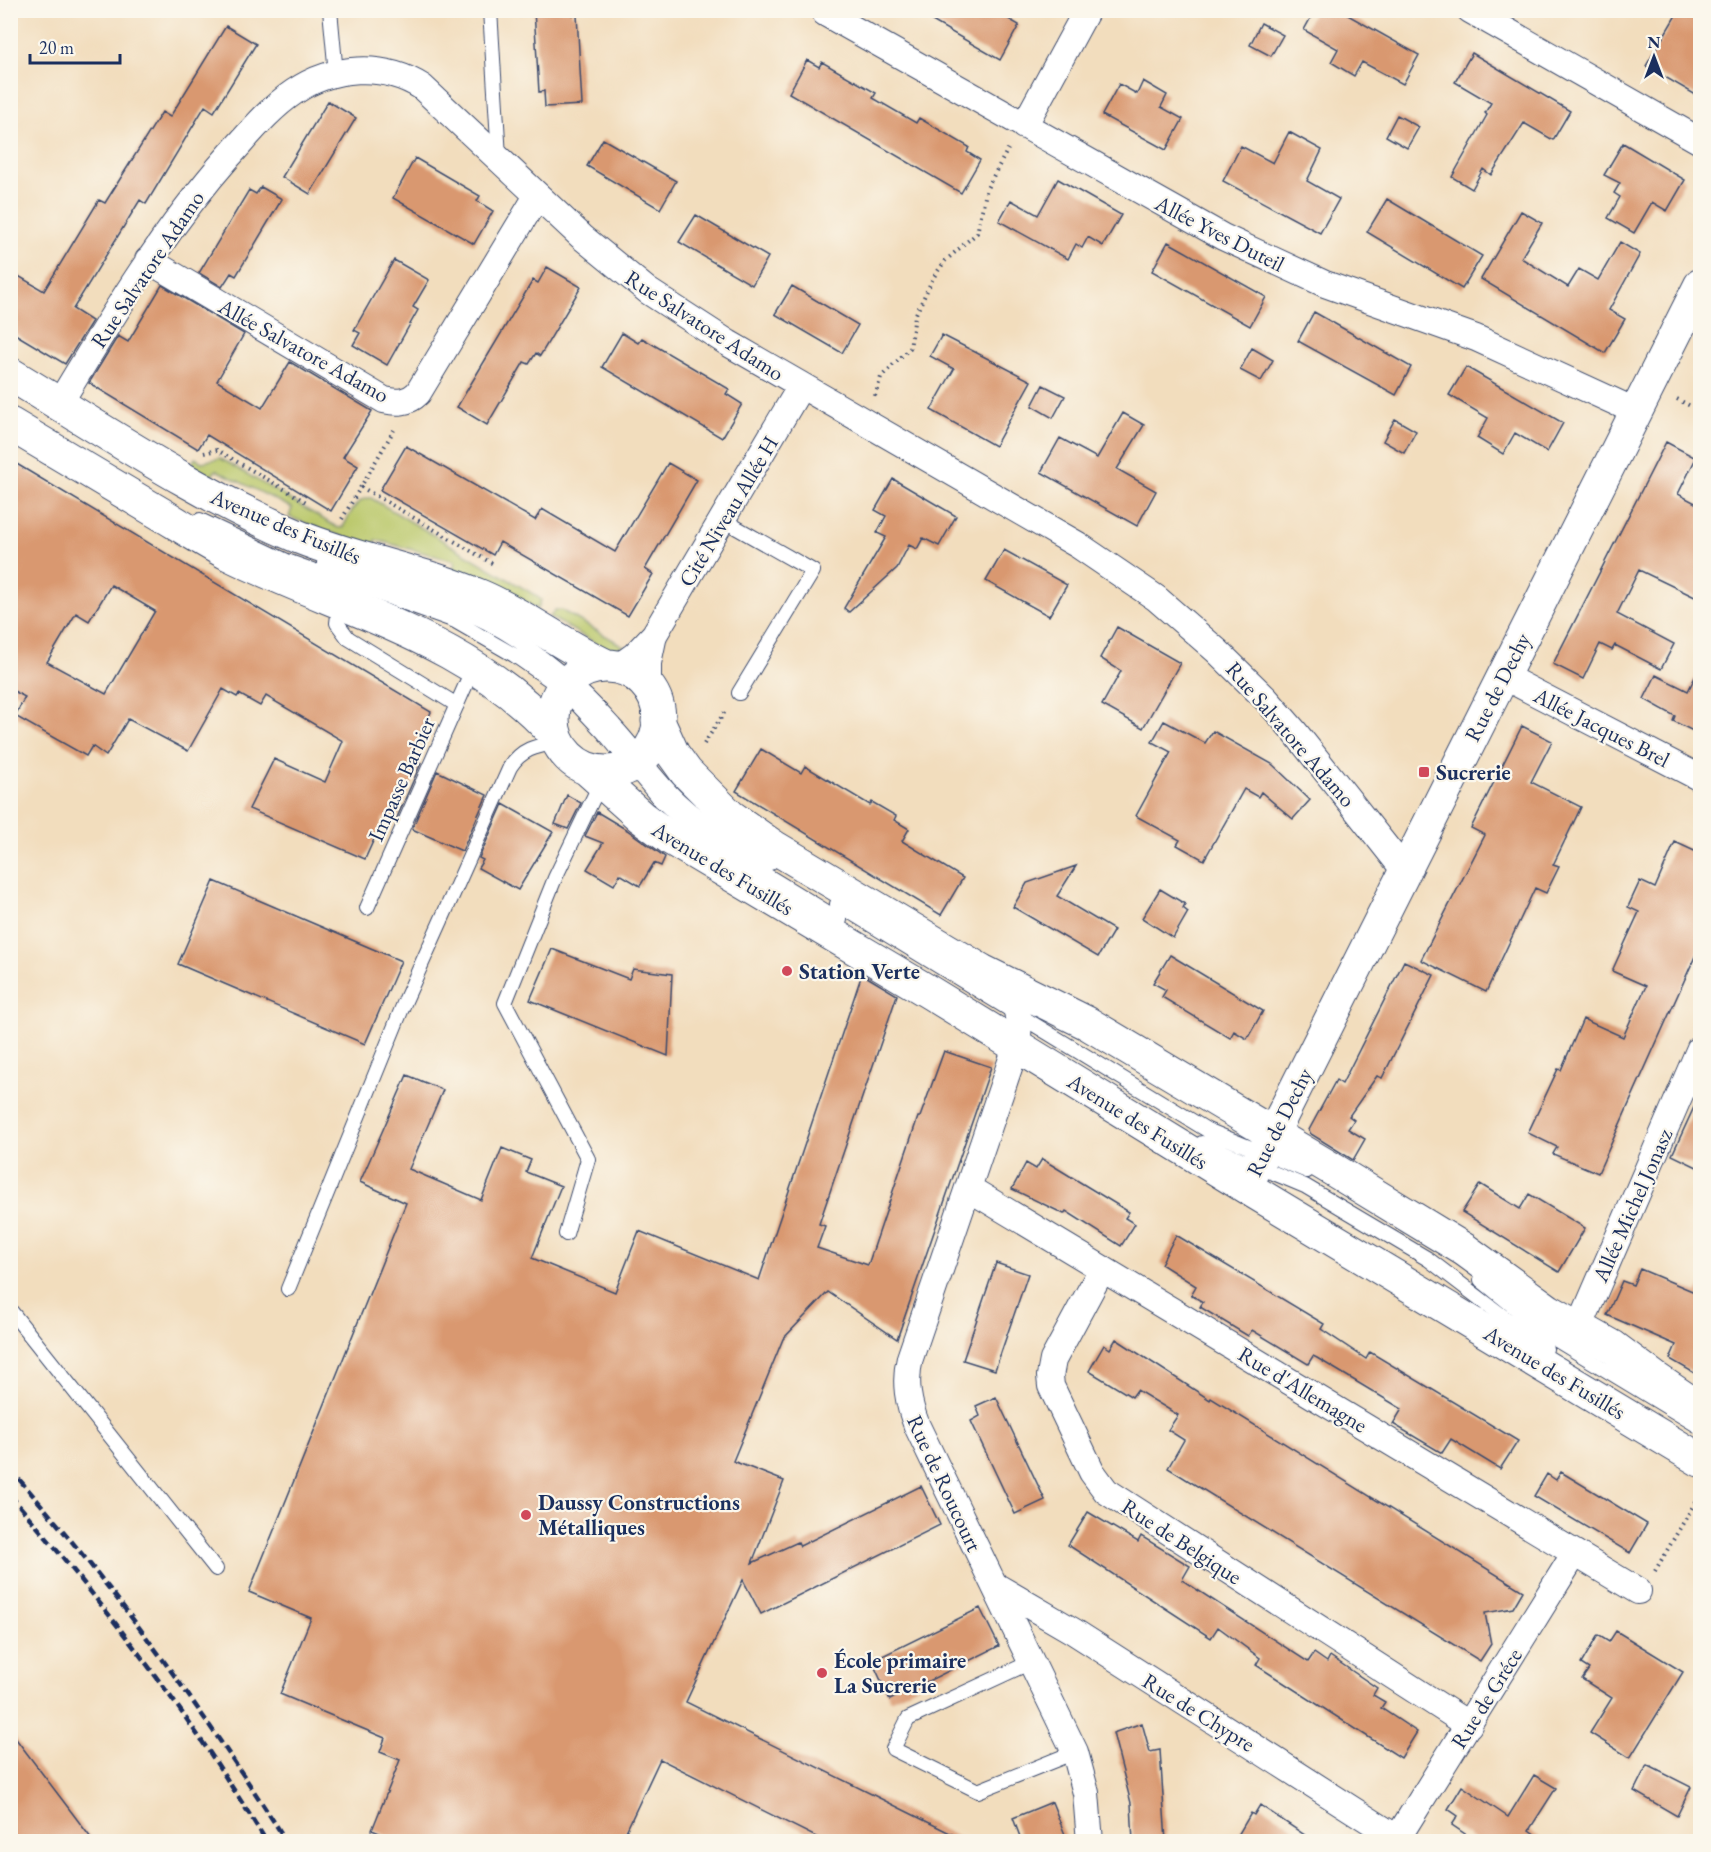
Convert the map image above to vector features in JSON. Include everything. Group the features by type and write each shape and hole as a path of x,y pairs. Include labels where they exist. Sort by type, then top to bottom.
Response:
{"main road":[{"name":"Avenue des Fusillés","path":"10,374 200,489 240,510 292,534 347,555 481,596 519,615 580,654 634,674 648,687 656,703 658,721 666,742 679,764 730,816 743,826 774,847 1004,983 1087,1023 1260,1160 1701,1460"},
{"name":"Avenue des Fusillés","path":"10,424 227,553 274,575 403,627 474,666 525,704 557,738 567,755 594,774 641,817 670,838 919,986 1018,1030 1260,1160 1448,1239 1549,1311 1613,1347 1701,1409"},
{"path":"557,738 553,711 566,685 587,669 612,667"},
{"path":"594,774 609,772 637,762 654,741 658,721"}],"street":[{"path":"1024,126 1087,10"},
{"path":"1470,10 1701,141"},
{"name":"Allée Yves Duteil","path":"825,13 1197,223 1296,272 1476,338 1635,411"},
{"name":"Rue Salvatore Adamo","path":"59,404 148,260 187,206 254,128 295,92 336,74 364,69 401,75 422,87 605,258 641,286 696,324 1088,551 1156,598 1217,651 1266,699 1405,872"},
{"name":"Allée Salvatore Adamo","path":"148,260 384,400 404,402 418,393 537,196"},
{"name":"Rue de Dechy","path":"1260,1160 1635,411 1701,285"},
{"name":"Cité Niveau Allée H","path":"612,667 635,655 654,636 801,386"},
{"name":"Cité Niveau Allée H","path":"648,687 648,663 654,636"},
{"name":"Allée Jacques Brel","path":"1503,676 1701,778"},
{"path":"1004,983 1013,995 1018,1030"},
{"name":"Rue de Roucourt","path":"1018,1030 968,1188 910,1358 906,1381 909,1404 917,1426 1075,1752 1086,1793 1090,1842"},
{"name":"Allée Michel Jonasz","path":"1579,1328 1701,1048"},
{"name":"Rue d'Allemagne","path":"968,1188 1638,1591"},
{"name":"Rue de Belgique","path":"1102,1269 1053,1360 1050,1376 1051,1386 1092,1472 1106,1491 1469,1725"},
{"name":"Rue de Gréce","path":"1398,1840 1575,1553"},
{"name":"Rue de Chypre","path":"994,1585 1083,1638 1398,1840"}],"lane":[{"path":"330,10 336,74"},
{"path":"490,10 499,159"},
{"path":"192,509 316,561 472,615 523,644 566,685 614,724 669,808 709,840 1083,1070"},
{"path":"723,520 813,571 739,693"},
{"path":"344,603 338,615 338,623 348,638 457,705"},
{"name":"Impasse Barbier","path":"367,908 474,666"},
{"path":"288,1289 405,1001 510,767 525,750 557,738"},
{"path":"566,1234 588,1159 505,1003 594,774"},
{"path":"1103,1083 1123,1095"},
{"path":"1143,1107 1221,1152 1302,1168 1319,1178"},
{"path":"1260,1160 1428,1260 1463,1284 1536,1343 1701,1442"},
{"path":"1384,1217 1441,1251"},
{"path":"1468,1270 1550,1336 1701,1427"},
{"path":"10,1310 216,1569"},
{"path":"1031,1662 908,1719 893,1749 978,1791 1075,1752"}],"path":[{"path":"864,421 881,377 910,348 915,316 933,278 945,261 978,233 987,188 1009,147 1024,126"},
{"path":"340,522 398,424 404,402"},
{"path":"196,455 217,450 309,504"},
{"path":"1638,1591 1646,1587 1701,1494"}],"green space":[{"path":"195,458 202,462 220,458 338,528 343,527 361,500 371,498 535,595 541,600 538,609 453,571 455,561 376,540 373,548 289,517 292,508 216,470 211,477 191,466"},
{"path":"555,610 561,610 625,647 604,648 550,617"}],"building":[{"path":"534,10 572,10 572,15 577,15 582,105 545,107 544,91 539,92"},
{"path":"913,10 993,10 1019,25 1000,60"},
{"path":"1315,10 1339,10 1419,55 1403,84 1362,62 1354,76 1331,62 1338,49 1304,30"},
{"path":"1679,10 1701,10 1701,98 1646,66"},
{"path":"1261,23 1283,35 1271,56 1250,45"},
{"path":"226,26 256,44 214,112 205,106 146,204 140,200 73,309 92,321 65,364 10,331 10,271 44,291 99,200 105,203 162,112 170,117"},
{"path":"1472,53 1570,111 1553,140 1524,123 1491,175 1483,169 1472,189 1452,177 1487,115 1485,113 1491,103 1455,82"},
{"path":"807,60 819,67 822,62 876,93 873,98 916,123 919,118 969,147 967,152 980,160 961,193 789,93"},
{"path":"1143,81 1167,95 1161,107 1183,119 1166,150 1102,115 1119,84 1137,94"},
{"path":"328,101 356,118 310,194 282,177"},
{"path":"1397,115 1419,127 1407,148 1386,136"},
{"path":"1289,132 1322,150 1307,181 1339,199 1320,233 1223,181 1241,146 1273,163"},
{"path":"603,139 676,181 660,209 587,166"},
{"path":"1623,143 1685,180 1667,211 1652,202 1634,233 1608,218 1620,197 1614,193 1620,183 1604,175"},
{"path":"415,158 480,196 477,201 493,211 474,244 393,198"},
{"path":"1058,179 1121,215 1103,246 1088,237 1082,248 1076,244 1068,259 999,221 1011,200 1038,215"},
{"path":"261,187 282,199 236,276 231,273 222,287 199,273 249,190 256,194"},
{"path":"1387,199 1482,256 1462,289 1367,232"},
{"path":"1521,211 1542,223 1521,258 1568,287 1579,269 1598,280 1620,242 1640,254 1609,310 1625,319 1605,353 1481,279"},
{"path":"696,215 768,257 752,285 679,242"},
{"path":"1168,242 1266,297 1250,326 1152,271"},
{"path":"394,260 429,280 413,307 418,310 387,365 353,345 360,333 354,330"},
{"path":"547,267 581,287 540,356 536,353 529,364 524,362 487,425 457,407 533,280 538,283"},
{"path":"162,285 244,334 217,381 262,408 290,362 372,411 343,457 358,466 331,511 207,435 198,449 89,383 118,336 128,342"},
{"path":"792,286 858,325 842,353 775,314"},
{"path":"1314,312 1411,367 1396,395 1298,341"},
{"path":"622,333 638,343 642,338 729,389 726,394 742,404 722,438 602,367"},
{"path":"942,335 1031,381 995,446 931,410 954,369 930,356"},
{"path":"1252,348 1273,360 1261,381 1240,370"},
{"path":"1466,367 1563,423 1547,452 1515,433 1503,454 1477,438 1488,418 1449,395"},
{"path":"1043,385 1065,396 1053,418 1032,406"},
{"path":"1123,413 1144,425 1117,469 1156,491 1137,526 1041,472 1060,438 1097,458"},
{"path":"1395,419 1416,431 1404,453 1383,441"},
{"path":"1666,442 1696,458 1678,494 1701,506 1701,600 1639,570 1617,614 1674,644 1661,669 1615,645 1612,650 1600,644 1583,679 1553,664"},
{"path":"406,446 535,520 542,509 615,552 668,463 697,480 645,569 653,574 628,616 500,542 493,555 380,490"},
{"path":"10,460 431,712 410,758 421,763 395,822 384,817 365,859 249,809 274,759 325,782 343,741 266,696 260,706 239,694 237,697 223,689 188,751 128,719 106,756 92,746 86,756 15,716 25,697 10,689","holes":["111,585 155,611 106,694 47,662 76,613 89,621"]},
{"path":"893,479 956,516 939,546 923,538 917,549 909,545 897,568 849,612 844,608 886,537 877,533 886,516 875,510"},
{"path":"1004,550 1067,585 1049,616 986,581"},
{"path":"1117,627 1180,663 1143,728 1102,705 1121,671 1100,658"},
{"path":"1701,665 1701,735 1673,721 1675,716 1644,699 1656,675 1688,691"},
{"path":"1164,721 1205,743 1213,731 1272,764 1310,800 1293,819 1261,792 1258,797 1244,789 1204,860 1177,845 1180,840 1136,816 1171,752 1152,742"},
{"path":"1522,726 1552,741 1531,782 1581,807 1553,865 1559,867 1546,893 1535,888 1486,992 1421,960 1485,835 1471,828"},
{"path":"761,749 801,773 805,766 870,805 872,802 896,816 894,820 909,829 902,841 963,878 941,915 736,791"},
{"path":"437,771 487,795 462,851 412,829"},
{"path":"567,795 581,803 568,829 555,824"},
{"path":"503,804 553,832 518,890 478,868 483,860 479,858"},
{"path":"597,812 665,857 661,866 654,863 640,886 620,874 614,885 587,869 603,843 585,836"},
{"path":"1675,842 1701,854 1701,943 1598,1173 1553,1154 1557,1147 1528,1133 1558,1069 1561,1070 1583,1019 1623,1037 1646,986 1612,971 1639,912 1628,907 1640,881 1655,888"},
{"path":"1076,866 1057,896 1114,930 1098,957 1013,907 1027,883"},
{"path":"214,881 401,961 365,1044 178,964"},
{"path":"1160,889 1185,904 1183,908 1188,912 1173,938 1142,918"},
{"path":"552,949 629,979 633,969 672,974 668,1056 530,1000"},
{"path":"1170,955 1263,1011 1247,1039 1234,1031 1230,1038 1162,997 1166,990 1153,983"},
{"path":"1404,961 1434,975 1382,1078 1377,1076 1349,1116 1354,1120 1348,1129 1365,1139 1353,1160 1311,1134 1309,1130 1336,1080 1342,1084"},
{"name":"Daussy Constructions Métalliques","path":"862,974 897,995 819,1224 825,1226 817,1248 868,1265 918,1117 920,1117 944,1051 991,1067 897,1339 828,1292 783,1339 733,1461 784,1481 752,1563 798,1542 800,1546 921,1486 940,1525 761,1614 743,1580 686,1702 968,1842 826,1842 660,1759 621,1842 401,1842 372,1830 400,1760 380,1752 385,1738 280,1694 311,1618 249,1592 406,1203 360,1182 407,1075 443,1090 409,1169 481,1200 502,1148 531,1160 526,1172 561,1186 532,1258 615,1292 639,1231 759,1280"},
{"path":"1701,1092 1701,1169 1672,1155"},
{"path":"1042,1159 1129,1212 1125,1218 1135,1224 1121,1246 1066,1211 1064,1214 1012,1189 1026,1163 1036,1169"},
{"path":"1480,1184 1520,1209 1529,1194 1585,1228 1559,1272 1462,1212"},
{"path":"1176,1235 1324,1324 1321,1329 1366,1359 1370,1352 1518,1441 1500,1469 1451,1439 1442,1453 1393,1424 1402,1409 1317,1358 1313,1356 1308,1364 1252,1330 1248,1336 1200,1307 1203,1302 1191,1295 1196,1286 1161,1264"},
{"path":"996,1263 1028,1274 995,1370 963,1360"},
{"path":"1640,1269 1697,1293 1701,1286 1701,1377 1670,1359 1676,1345 1607,1315 1622,1281 1633,1285"},
{"path":"1116,1339 1210,1400 1211,1398 1523,1591 1513,1608 1485,1613 1491,1644 1480,1661 1168,1468 1184,1440 1168,1430 1178,1415 1137,1390 1132,1397 1089,1371 1104,1345 1110,1349"},
{"path":"996,1397 1045,1500 1015,1514 971,1421 980,1416 976,1406"},
{"path":"1561,1472 1647,1524 1630,1553 1534,1496 1547,1474 1556,1480"},
{"path":"1088,1512 1138,1542 1141,1536 1190,1566 1182,1580 1308,1662 1314,1653 1327,1662 1330,1656 1377,1688 1373,1695 1385,1702 1381,1708 1417,1732 1401,1758 1256,1665 1260,1658 1218,1627 1211,1638 1068,1545"},
{"path":"980,1608 999,1646 890,1700 872,1661"},
{"path":"1616,1631 1683,1672 1630,1758 1590,1733 1612,1698 1582,1679 1589,1669 1581,1664 1598,1635 1609,1642"},
{"path":"1142,1723 1150,1752 1160,1750 1166,1842 1133,1842 1131,1803 1113,1733"},
{"path":"10,1731 73,1814 94,1842 10,1842"},
{"path":"1647,1765 1691,1787 1677,1816 1634,1791"},
{"path":"1534,1775 1556,1788 1529,1830 1546,1842 1477,1842 1452,1825 1458,1816 1448,1809 1462,1786 1508,1817"},
{"path":"1052,1802 1068,1842 1022,1842 1013,1818"},
{"path":"1260,1805 1315,1842 1234,1842 1251,1813 1254,1815"}],"railway":[{"path":"10,1469 85,1558 156,1650 223,1745 287,1842"},
{"path":"10,1495 63,1557 139,1653 210,1753 267,1842"}],"place":[{"name":"Sucrerie","path":"1424,772"},
{"name":"Station Verte","path":"787,971"},
{"name":"Daussy Constructions Métalliques","path":"526,1515"},
{"name":"École primaire La Sucrerie","path":"822,1673"}]}
